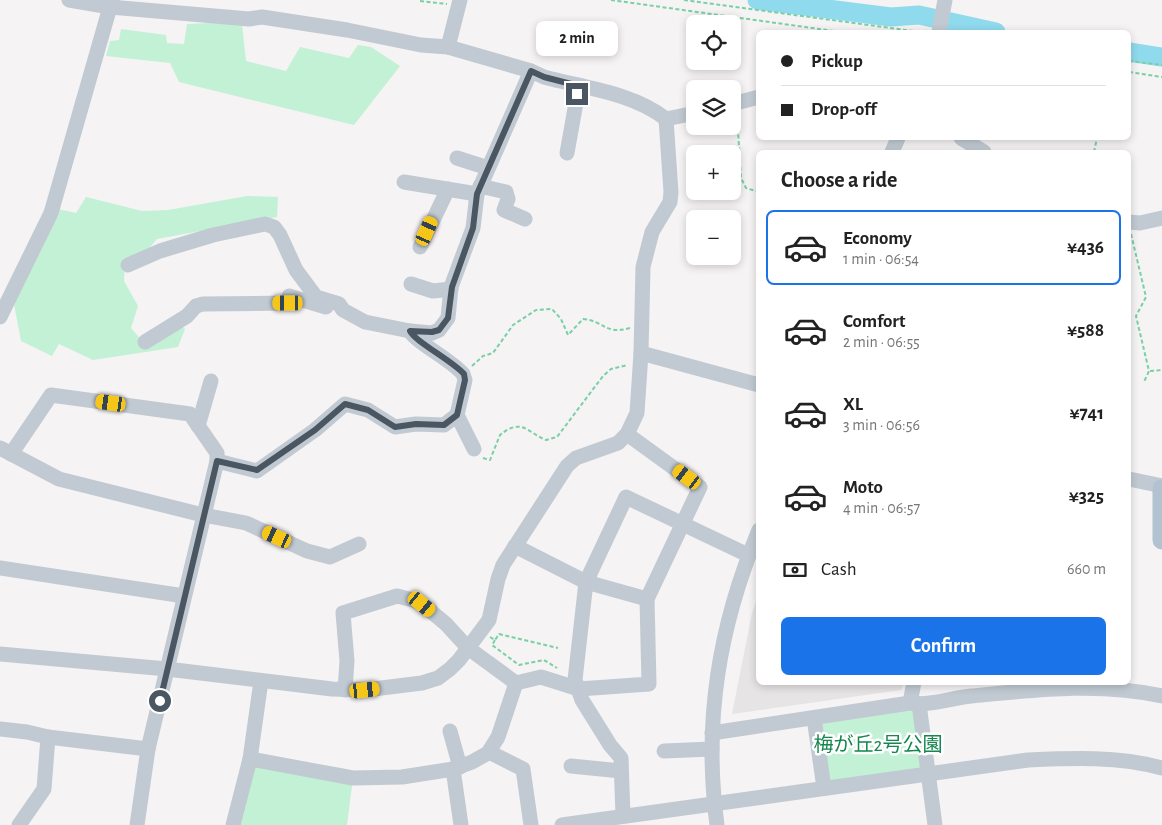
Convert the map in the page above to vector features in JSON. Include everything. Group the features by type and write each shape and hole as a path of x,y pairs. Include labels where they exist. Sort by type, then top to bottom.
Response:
{"main road":[{"path":"1162,488 1162,540"}],"street":[{"path":"0,654 167,669 345,690 422,684 438,678 450,669 489,620 503,565 567,466 576,458 618,443 627,434 638,405 642,325 642,267 652,232 670,202 666,119 652,108 637,102 544,77 531,71 448,46 421,45 347,30 262,17 249,19 69,0"},
{"path":"448,46 459,3"},
{"path":"0,317 51,213 111,4"},
{"path":"939,30 944,5"},
{"path":"145,342 187,316 196,306 203,304 288,303 289,296 343,310 365,322 410,331 432,332 445,325 451,307 451,289 473,228 478,190 531,71"},
{"path":"567,153 579,86"},
{"path":"741,102 756,98"},
{"path":"666,119 686,115"},
{"path":"964,140 981,150"},
{"path":"457,158 488,168"},
{"path":"404,182 448,189 506,192 508,199 504,210 525,219"},
{"path":"420,246 448,189"},
{"path":"1131,222 1140,223 1162,218"},
{"path":"128,265 160,251 213,235 265,224 274,228 280,235 296,270 316,297 339,304 343,310"},
{"path":"411,284 433,291 451,289"},
{"path":"410,331 411,335 464,374 465,380 457,415 474,449"},
{"path":"641,359 756,384"},
{"path":"198,426 211,381"},
{"path":"137,825 148,748 203,515 217,461 217,453 190,414 51,395 5,451 59,479 203,515 246,523 307,551 330,557 358,544"},
{"path":"217,461 257,470 315,430 345,404 368,410 395,427 416,424 444,425 457,415"},
{"path":"345,690 348,661 343,612 397,596 422,604 468,648 516,683 541,677 577,688 649,684 647,599 700,487 627,434"},
{"path":"1131,480 1162,488"},
{"path":"623,816 621,758 600,730 577,688 575,680 586,582 626,497 748,555"},
{"path":"717,825 714,804 712,733 721,651 738,579 756,537"},
{"path":"515,546 586,582 647,599"},
{"path":"0,568 184,596"},
{"path":"455,634 473,626 481,629"},
{"path":"232,825 250,759 261,681"},
{"path":"250,759 353,778 402,777 457,768 489,752 498,737 516,683"},
{"path":"914,685 914,704 928,772 935,825"},
{"path":"712,733 966,696 1062,687 1143,692 1162,696"},
{"path":"814,718 824,788"},
{"path":"0,729 27,732 48,738 148,748"},
{"path":"450,731 457,768 461,825"},
{"path":"20,825 44,789 48,738"},
{"path":"664,751 712,748"},
{"path":"489,752 523,769 531,825"},
{"path":"562,825 928,772 1028,760 1082,758 1142,762 1162,768"},
{"path":"571,766 621,771"}],"path":[{"path":"611,0 827,30"},
{"path":"684,0 905,30"},
{"path":"420,1 459,3"},
{"path":"1131,61 1162,65"},
{"path":"1131,72 1162,77"},
{"path":"737,135 741,178 746,188 756,191"},
{"path":"1131,234 1146,297 1136,316 1149,371 1144,382"},
{"path":"464,374 483,356 493,353 513,325 536,310 552,309 562,319 568,335 583,319 591,320 611,331 642,325"},
{"path":"474,449 484,459 490,460 500,435 512,429 529,428 546,440 557,437 602,376 611,369 641,359"},
{"path":"1149,371 1162,370"},
{"path":"481,629 494,640"},
{"path":"558,648 499,634 492,646 520,665 544,660 558,669"}],"shaded area":[{"path":"756,601 756,685 903,685 901,690 732,714"}],"green space":[{"path":"187,24 242,24 246,61 286,71 300,47 349,58 358,45 371,47 400,66 354,125 179,82 170,63 106,56 110,41 119,40 121,29 166,35 167,43 184,44"},
{"path":"247,196 278,197 277,217 157,239 143,255 125,263 124,281 138,306 131,328 144,343 177,322 185,329 178,347 93,360 59,344 52,356 21,341 13,299 58,209 76,213 86,197 142,211 168,210"},
{"name":"梅が丘2号公園","path":"911,709 916,712 922,765 919,770 830,782 821,722"},
{"path":"250,759 353,778 347,825 233,825"}],"waterway":[{"path":"757,0 891,17 919,15 987,30"},
{"path":"1131,52 1162,57"}],"route":[{"path":"160,701 217,461 257,470 315,430 345,404 368,410 395,427 416,424 444,425 457,415 460,409 465,380 464,374 460,369 411,335 410,331 432,332 439,330 445,325 451,307 452,287 473,228 477,194 531,71 544,77 579,86 577,94"}]}
